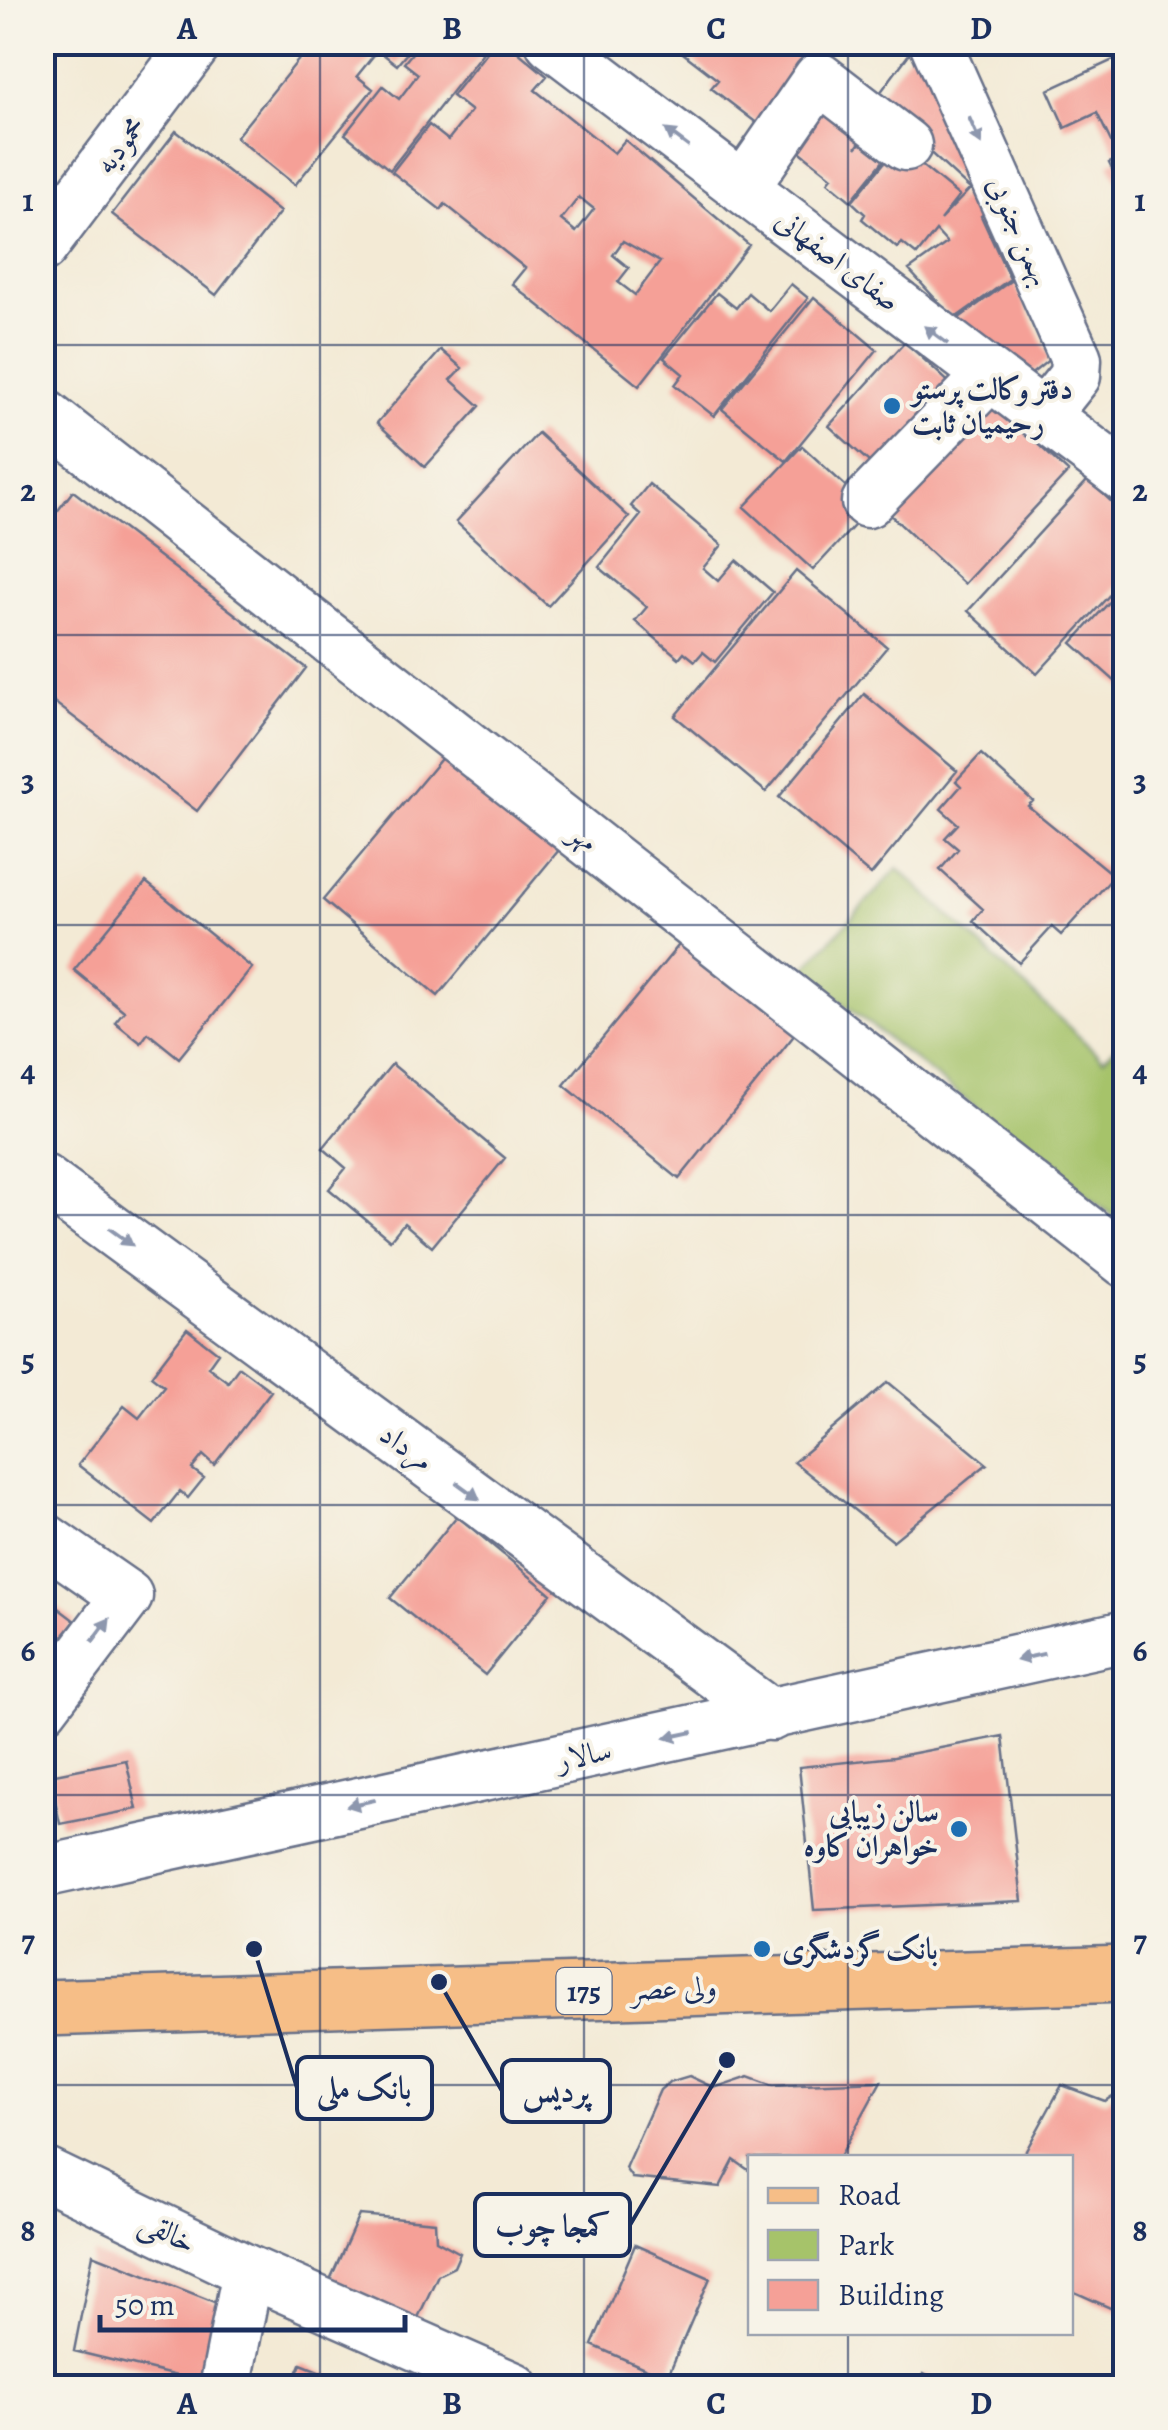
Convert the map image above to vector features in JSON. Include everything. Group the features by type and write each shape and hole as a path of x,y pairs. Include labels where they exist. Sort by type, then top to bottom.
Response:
{"main road":[{"name":"ولی عصر","path":"42,2008 1126,1974"},
{"name":"ولی عصر","path":"42,2039 1126,2007"}],"street":[{"name":"محمودیه","path":"42,247 198,42"},
{"name":"صفای اصفهانی","path":"551,42 1126,478"},
{"name":"بهمن جنوبی","path":"935,42 1076,358 1075,376 1044,416"},
{"path":"744,188 819,78 906,145"},
{"path":"867,502 990,375"},
{"name":"مهر","path":"42,413 1126,1262"},
{"name":"مرداد","path":"42,1179 772,1714"},
{"path":"42,1536 127,1596 42,1708"},
{"name":"سالار","path":"42,1872 1126,1636"},
{"name":"خالقی","path":"42,2172 248,2271 514,2388"},
{"path":"225,2388 248,2271"}],"green space":[{"path":"898,868 1103,1059 1125,1039 1125,1226 802,971"}],"building":[{"path":"313,42 416,42 397,65 378,50 357,76 373,89 295,185 236,137"},
{"path":"421,42 491,42 390,170 345,134 383,86 399,99 418,74 404,63"},
{"path":"495,42 506,42 547,76 535,90 614,153 625,140 749,245 639,386 512,284 525,268 445,204 441,210 392,172 429,125 448,140 471,111 452,96","holes":["579,197 594,209 576,232 561,220","623,241 660,262 635,295 618,282 629,268 613,255"]},
{"path":"679,42 828,42 762,127 711,88 718,80 675,47"},
{"path":"918,42 988,211 981,216 1010,279 954,319 909,270 947,243 936,231 917,255 902,243 897,248 862,219 865,214 852,202 898,146 959,196 940,220 970,189 874,101"},
{"path":"1126,54 1126,148 1116,152 1097,113 1065,128 1048,90"},
{"path":"818,92 868,131 856,148 870,132 892,150 851,201 828,182 832,177 782,137"},
{"path":"176,131 280,212 216,295 112,214"},
{"path":"1126,155 1126,198 1109,163"},
{"path":"1013,279 1050,359 1024,380 955,321"},
{"path":"791,284 808,298 714,416 675,385 683,374 664,358 717,293 736,308 748,293 769,311"},
{"path":"814,297 877,350 786,461 722,409"},
{"name":"دفتر وکالت پرستو رحیمیان ثابت","path":"905,342 954,387 879,471 829,426"},
{"path":"441,350 462,368 451,380 480,406 425,467 377,423"},
{"path":"989,399 1068,472 964,584 885,510"},
{"path":"538,433 629,517 548,606 456,522"},
{"path":"802,446 851,491 863,516 813,570 744,507"},
{"path":"1088,480 1126,515 1126,577 1037,674 968,611"},
{"path":"649,484 722,545 703,568 718,581 736,560 773,592 715,662 703,652 695,661 684,652 679,658 635,621 647,607 599,567 641,515 631,506"},
{"path":"73,491 306,668 197,811 42,693 42,531"},
{"path":"796,571 887,647 766,792 675,716"},
{"path":"1126,584 1126,691 1072,643"},
{"path":"864,694 957,771 871,875 779,797"},
{"path":"445,754 559,850 438,996 323,900"},
{"path":"981,754 1033,801 1028,806 1114,876 1061,935 1052,927 1019,963 973,921 983,909 940,870 958,849 945,838 958,824 941,809 961,786 956,781"},
{"path":"146,882 252,968 179,1058 148,1033 141,1043 115,1022 124,1011 74,970"},
{"path":"683,940 800,1028 679,1179 564,1085"},
{"path":"392,1064 505,1158 432,1247 404,1223 390,1240 329,1189 346,1168 323,1148"},
{"path":"187,1329 218,1353 208,1367 228,1382 239,1367 271,1391 214,1465 203,1455 192,1469 204,1478 188,1498 180,1491 154,1524 78,1465 124,1406 139,1418 164,1386 151,1376"},
{"path":"888,1382 987,1464 893,1541 794,1462"},
{"path":"457,1516 551,1594 485,1675 390,1598"},
{"path":"42,1596 75,1621 42,1663"},
{"path":"1126,1665 1126,1741 1123,1741 1114,1666"},
{"path":"1003,1736 1022,1901 814,1910 799,1767 894,1757"},
{"path":"126,1760 137,1809 60,1824 50,1775"},
{"path":"689,2076 714,2088 749,2076 773,2085 881,2081 841,2155 748,2155 748,2170 734,2160 720,2187 632,2178 625,2168 660,2090 669,2082"},
{"path":"1062,2085 1105,2101 1126,2087 1126,2315 1073,2291 1073,2155 1024,2155"},
{"path":"359,2215 435,2222 436,2240 460,2253 454,2267 438,2275 415,2324 330,2280"},
{"path":"635,2245 710,2278 667,2378 592,2345"},
{"path":"93,2254 232,2309 218,2386 74,2351"},
{"path":"301,2364 359,2387 359,2388 291,2388"},
{"path":"924,2374 951,2388 917,2388"}],"place":[{"name":"دفتر وکالت پرستو رحیمیان ثابت","path":"892,406"},
{"name":"سالن زیبایی خواهران کاوه","path":"959,1829"},
{"name":"بانک ملی","path":"254,1949"},
{"name":"بانک گردشگری","path":"762,1949"},
{"name":"پردیس","path":"439,1982"},
{"name":"کمجا چوب","path":"727,2060"}]}
